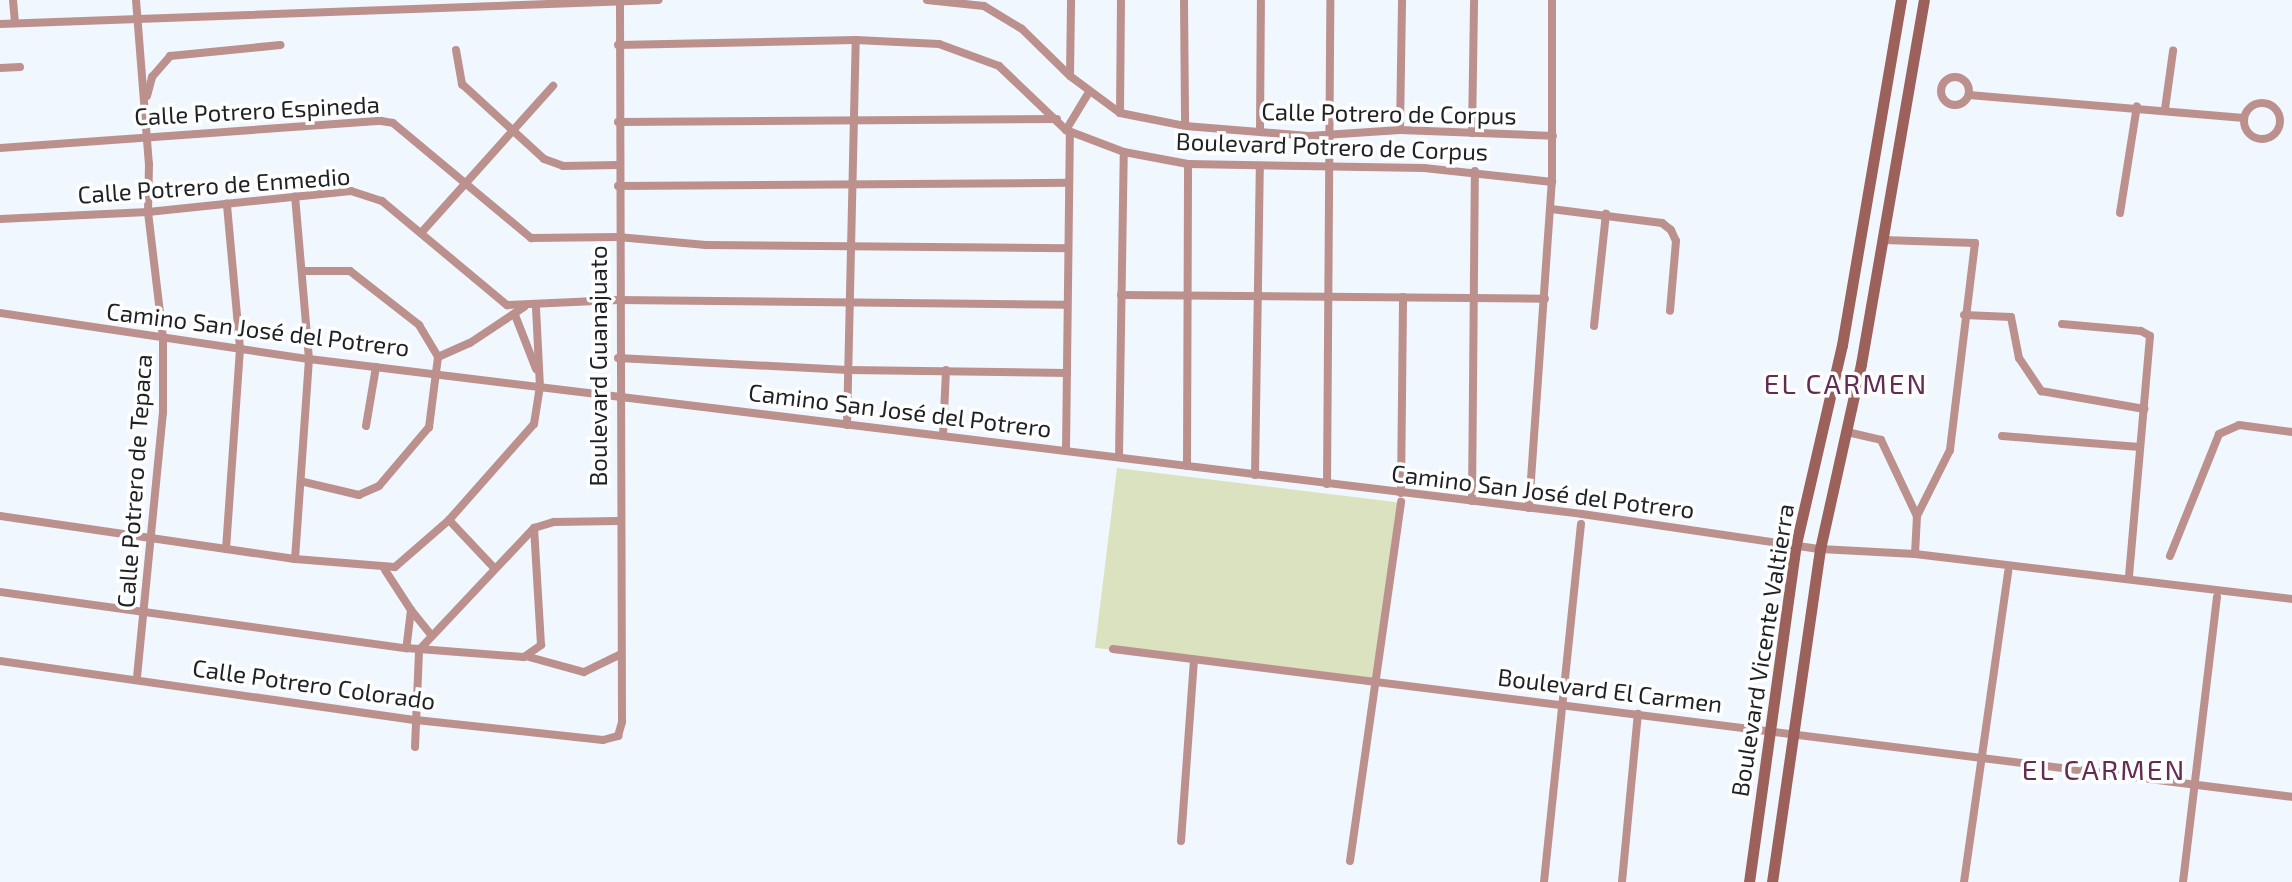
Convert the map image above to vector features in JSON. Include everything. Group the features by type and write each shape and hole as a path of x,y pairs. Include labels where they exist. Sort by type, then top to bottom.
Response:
{"main road":[{"name":"Boulevard Vicente Valtierra","path":"1749,882 1796,544 1842,345 1901,0"},
{"name":"Boulevard Vicente Valtierra","path":"1772,882 1820,549 1847,432 1924,0"}],"street":[{"path":"13,0 15,23"},
{"name":"Calle Potrero de Tepaca","path":"136,0 147,135 148,212 163,337 163,412 137,677"},
{"path":"260,0 260,12"},
{"path":"0,24 448,3 659,0"},
{"name":"Calle Potrero de Corpus","path":"927,0 984,6 1022,29 1070,76 1120,113 1185,126 1331,137 1400,130 1553,136"},
{"path":"1070,76 1071,0"},
{"path":"1120,113 1121,0"},
{"path":"1184,0 1185,126"},
{"path":"1260,131 1261,0"},
{"path":"1327,484 1330,0"},
{"path":"1400,130 1402,0"},
{"path":"1472,133 1474,0"},
{"path":"1529,508 1551,209 1552,0"},
{"name":"Boulevard Guanajuato","path":"620,1 620,732"},
{"path":"847,425 856,40"},
{"path":"618,45 856,40 939,44 976,54 999,66 1038,108 1059,119 1068,131"},
{"path":"145,105 152,77 170,56 280,45"},
{"path":"456,50 462,84 553,164 618,165"},
{"path":"2165,109 2173,51"},
{"path":"0,68 20,67"},
{"path":"421,233 464,181 553,86"},
{"path":"1066,450 1068,131 1089,92"},
{"path":"1969,95 2137,106 2244,118"},
{"path":"2281,125 2270,104 2253,105 2244,118 2248,134 2263,140 2281,125 2292,126"},
{"path":"2120,213 2137,106"},
{"path":"618,122 1059,119"},
{"name":"Calle Potrero Espineda","path":"0,148 147,135 381,121 393,123 531,238 618,237 706,245 1068,248"},
{"name":"Boulevard Potrero de Corpus","path":"1068,131 1124,152 1188,164 1260,167 1330,165 1475,171 1552,182"},
{"path":"1119,457 1124,152"},
{"path":"1187,466 1188,164"},
{"path":"1255,475 1260,167"},
{"path":"1472,501 1475,171"},
{"path":"618,186 1069,183"},
{"name":"Calle Potrero de Enmedio","path":"0,219 148,212 351,191 382,201 493,298 524,307 618,300 849,307 1067,305"},
{"path":"295,197 309,359 304,482 295,559"},
{"path":"226,549 240,348 227,204"},
{"path":"1551,209 1606,214 1671,230 1676,241 1670,311"},
{"path":"1594,326 1606,214"},
{"path":"1883,240 1975,243 1950,450 1917,516 1915,554"},
{"path":"302,271 350,271 419,325 438,357 429,427 379,486 359,495 304,482"},
{"path":"1121,295 1545,299"},
{"path":"1350,861 1401,497 1403,297"},
{"path":"438,357 524,307"},
{"path":"0,516 385,570 403,564 449,520 534,424 540,382 536,307"},
{"name":"Camino San José del Potrero","path":"0,313 309,359 540,382 618,396 1066,450 1327,484 1401,497 1472,501 1820,549 1915,554 2129,577 2292,599"},
{"path":"515,315 540,382"},
{"path":"1964,315 2011,317 2019,358 2041,391 2144,409"},
{"path":"2062,324 2148,333 2129,577"},
{"path":"618,358 848,370 1067,373"},
{"path":"366,426 376,367"},
{"path":"943,436 946,370"},
{"path":"2170,556 2219,434 2239,425 2292,432"},
{"path":"1847,432 1881,440 1917,516"},
{"path":"2002,436 2140,447"},
{"path":"449,520 494,568"},
{"path":"415,747 419,650 534,528 554,522 618,521"},
{"path":"1544,882 1581,524"},
{"path":"529,657 541,645 534,528"},
{"path":"385,570 432,636"},
{"path":"1964,882 2008,571"},
{"path":"0,592 146,609 419,650 529,657 584,672 621,654"},
{"path":"2183,882 2217,597"},
{"path":"406,648 411,610"},
{"name":"Boulevard El Carmen","path":"1113,649 1772,729 1981,760 2195,783 2292,797"},
{"path":"1181,841 1194,659"},
{"name":"Calle Potrero Colorado","path":"0,661 137,677 416,720 603,740 620,732"},
{"path":"1622,882 1638,714"}],"green space":[{"path":"1117,468 1401,503 1379,683 1095,648"}],"district":[{"name":"EL CARMEN","path":"1846,383"},
{"name":"EL CARMEN","path":"2104,769"}]}
